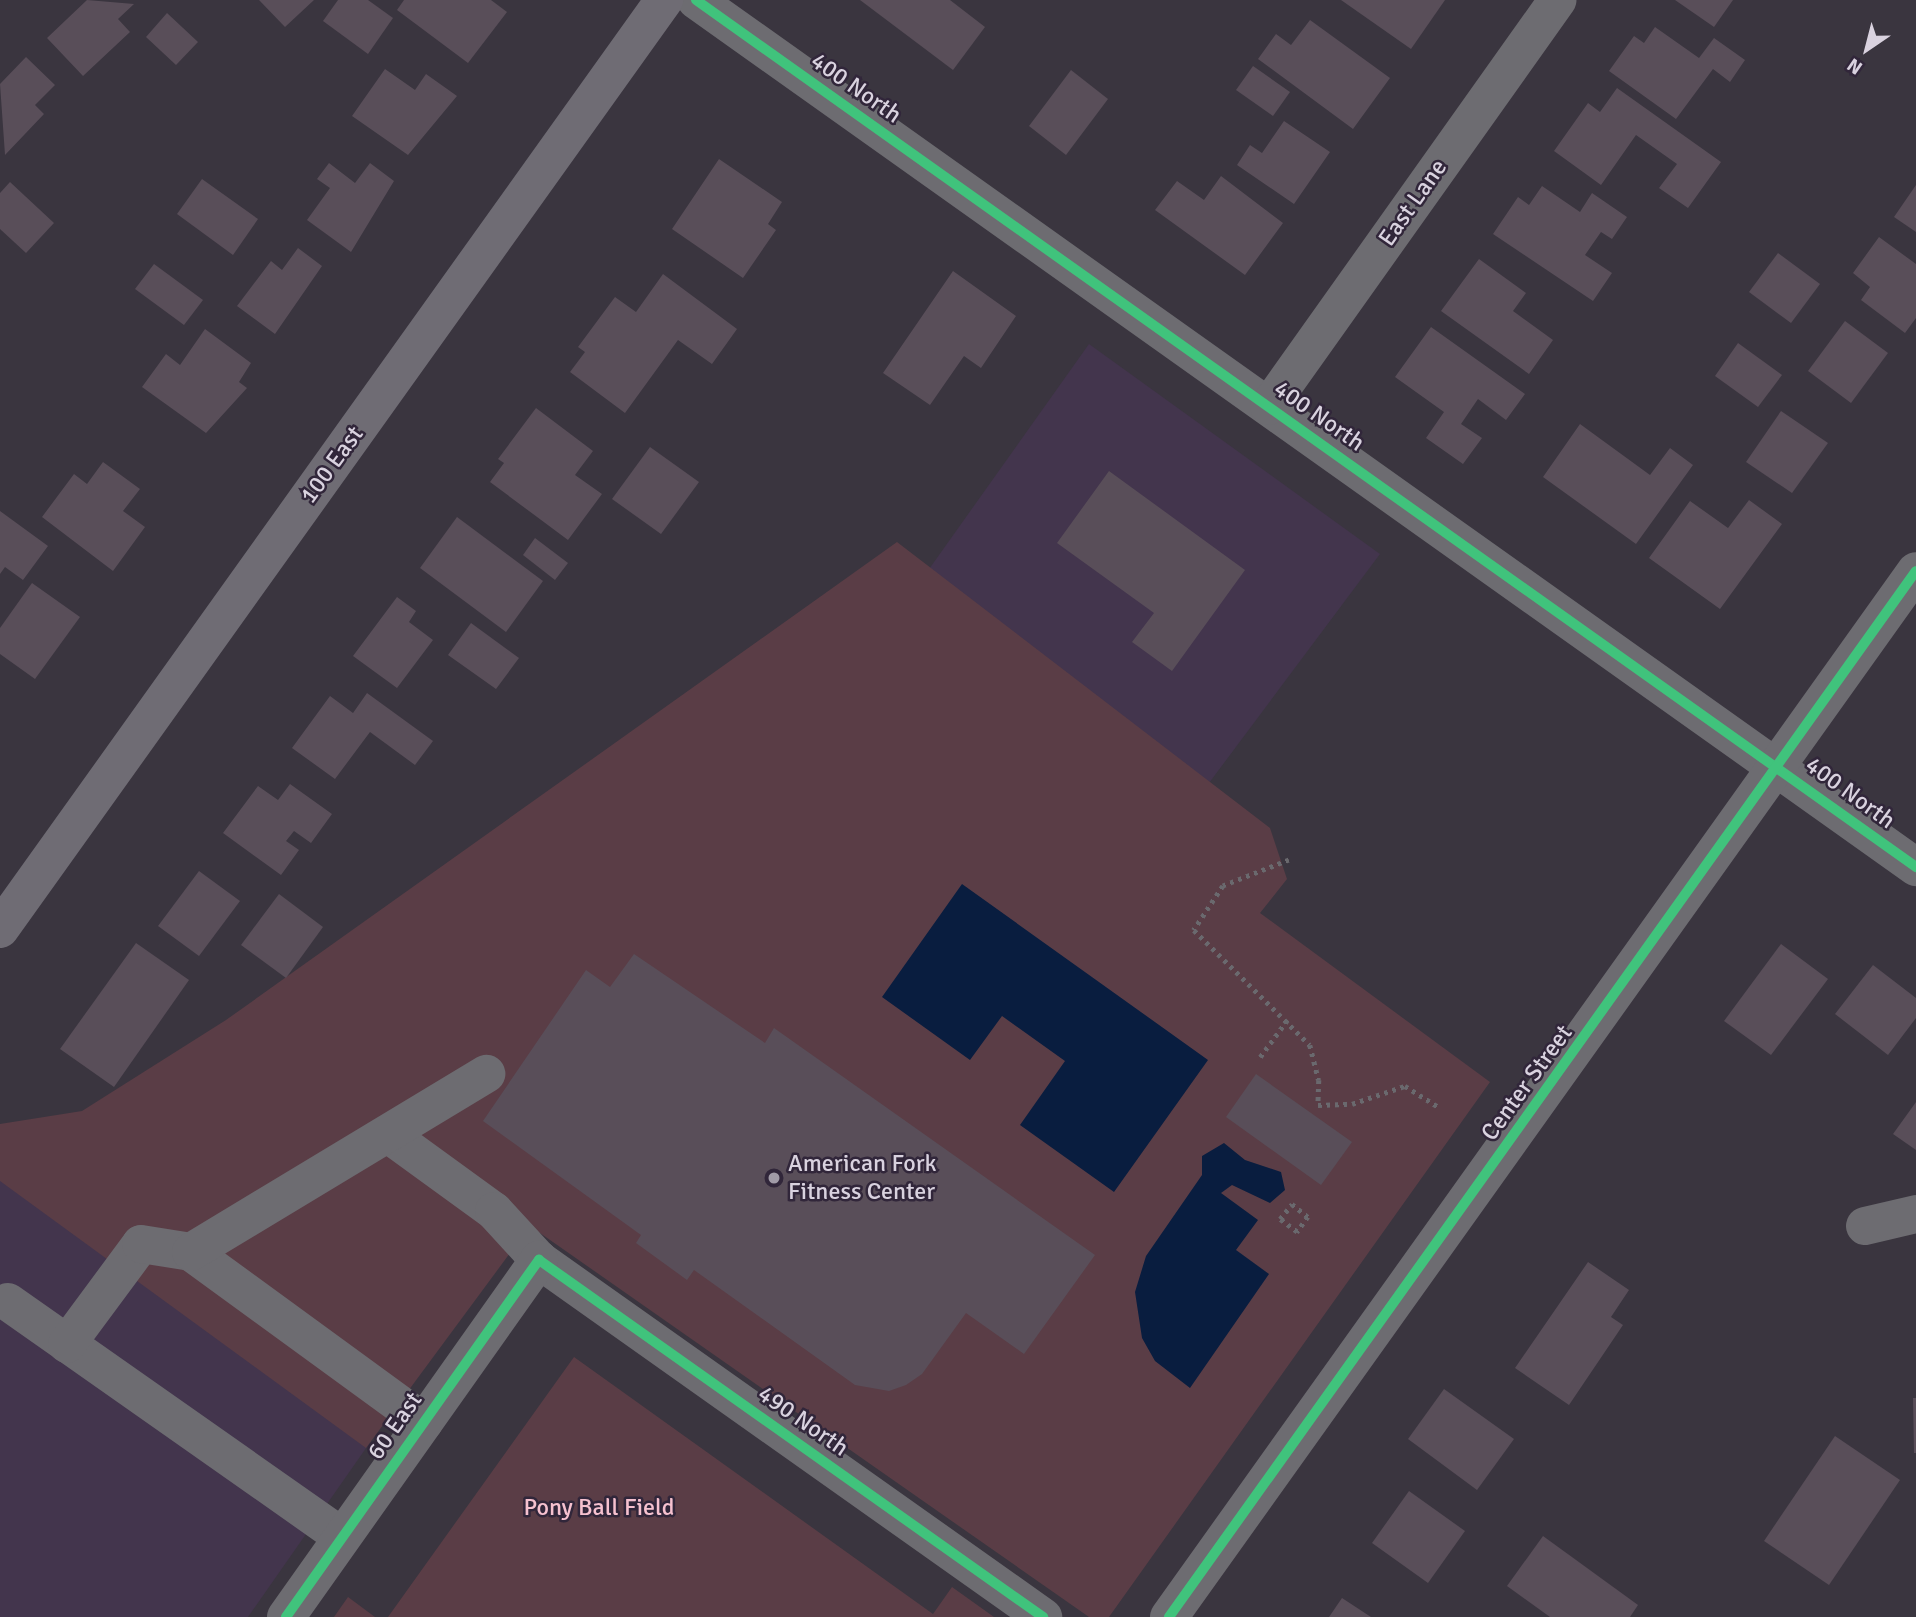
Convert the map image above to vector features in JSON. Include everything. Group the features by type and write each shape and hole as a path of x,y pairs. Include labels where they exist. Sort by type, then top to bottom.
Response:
{"main road":[{"name":"100 East","path":"0,929 664,0"}],"street":[{"name":"400 North","path":"696,0 1916,867"},
{"name":"East Lane","path":"1269,406 1558,0"},
{"name":"Center Street","path":"1169,1617 1916,572"},
{"path":"191,1252 486,1074"},
{"name":"490 North","path":"388,1134 494,1211 539,1260 1044,1617"},
{"path":"1865,1226 1916,1214"},
{"path":"67,1344 141,1244 191,1252 424,1422"},
{"name":"60 East","path":"286,1617 539,1260"},
{"path":"8,1302 342,1537"}],"path":[{"path":"1289,860 1223,886 1194,930 1288,1019 1310,1045 1318,1105 1352,1104 1405,1086 1437,1106"},
{"path":"1260,1057 1288,1019"},
{"path":"1292,1204 1308,1217 1297,1232 1280,1219 1292,1204"}],"shaded area":[{"path":"1089,344 1380,554 1209,783 922,579"},
{"path":"0,1179 371,1441 248,1617 0,1617"}],"green space":[{"name":"American Fork Fitness Center","path":"897,542 1270,828 1287,879 1260,913 1490,1082 1109,1617 1089,1617 530,1226 366,1448 0,1181 0,1124 82,1111 226,1020"},
{"name":"Pony Ball Field","path":"574,1357 933,1614 952,1587 994,1617 388,1617"},
{"path":"348,1597 375,1617 334,1617"}],"water":[{"path":"962,884 1208,1060 1114,1192 1020,1125 1065,1061 1002,1016 970,1060 882,997"},
{"path":"1224,1143 1245,1160 1281,1172 1285,1190 1270,1203 1232,1185 1221,1193 1258,1220 1236,1250 1269,1274 1190,1388 1155,1361 1142,1338 1135,1292 1146,1256 1202,1175 1202,1156"}],"building":[{"path":"87,0 134,4 118,19 130,32 83,76 47,38"},
{"path":"259,0 314,0 285,27"},
{"path":"338,0 368,0 393,18 368,54 323,21"},
{"path":"404,0 491,0 507,12 468,63 397,10"},
{"path":"860,0 950,0 985,27 953,70"},
{"path":"1341,0 1445,0 1411,49"},
{"path":"1675,0 1733,0 1714,27"},
{"path":"167,13 198,42 176,65 146,37"},
{"path":"1310,20 1390,78 1353,129 1258,59 1276,34 1291,45"},
{"path":"1655,27 1699,58 1714,38 1745,60 1730,82 1713,69 1676,119 1609,71 1634,36 1644,43"},
{"path":"26,57 55,85 35,105 44,114 5,155 0,84"},
{"path":"1253,66 1290,92 1273,116 1236,90"},
{"path":"385,69 415,90 426,74 457,96 408,155 352,116"},
{"path":"1071,70 1108,99 1066,155 1029,126"},
{"path":"1617,88 1721,162 1688,208 1659,188 1677,164 1636,135 1601,185 1554,151 1588,103 1600,112"},
{"path":"1284,121 1330,152 1294,204 1237,165 1250,145 1262,153"},
{"path":"719,159 782,202 768,224 776,230 743,278 672,229"},
{"path":"329,163 355,183 370,163 394,181 351,252 307,220 330,188 317,179"},
{"path":"1221,176 1283,223 1245,275 1155,210 1177,181 1204,200"},
{"path":"202,179 258,219 233,255 177,214"},
{"path":"10,182 54,223 26,253 0,229 0,193"},
{"path":"1916,185 1916,232 1894,217"},
{"path":"1542,186 1580,212 1592,193 1627,217 1612,239 1601,232 1585,255 1612,273 1593,301 1493,234 1518,197 1529,205"},
{"path":"1879,237 1916,264 1916,318 1905,333 1861,300 1870,287 1853,273"},
{"path":"298,248 322,266 275,334 237,306 271,261 282,270"},
{"path":"1778,253 1820,284 1791,323 1749,292"},
{"path":"1479,259 1526,293 1513,311 1553,340 1529,374 1441,311"},
{"path":"154,264 203,300 184,325 135,289"},
{"path":"953,271 1016,316 981,368 964,356 930,405 883,373"},
{"path":"663,274 737,329 712,364 678,340 625,413 570,372 585,352 578,347 615,297 636,312"},
{"path":"1845,321 1888,353 1851,403 1808,371"},
{"path":"1431,327 1525,394 1506,420 1478,399 1461,424 1482,438 1463,464 1426,438 1444,412 1395,377"},
{"path":"205,329 251,363 239,382 247,388 206,433 142,387 166,354 180,365"},
{"path":"1738,343 1782,375 1758,407 1715,376"},
{"path":"536,408 593,451 575,475 602,494 568,540 490,482 504,463 498,459"},
{"path":"1781,411 1828,443 1792,493 1746,462"},
{"path":"1580,424 1650,475 1670,448 1693,465 1636,544 1543,477"},
{"path":"650,447 699,482 661,534 612,499"},
{"path":"103,462 140,489 123,511 145,527 113,571 42,517 74,474 87,484"},
{"path":"1109,471 1245,570 1172,671 1132,642 1154,613 1057,543"},
{"path":"1749,500 1782,524 1720,609 1649,558 1690,501 1728,528"},
{"path":"0,511 48,546 23,580 5,567 0,574"},
{"path":"457,517 543,581 506,632 420,568"},
{"path":"535,538 568,563 555,580 523,555"},
{"path":"32,583 80,617 35,679 0,654 0,628"},
{"path":"397,597 416,611 409,622 433,640 397,688 353,656"},
{"path":"471,623 519,658 496,689 448,655"},
{"path":"367,693 433,741 415,765 370,732 335,779 292,748 330,696 353,713"},
{"path":"290,784 332,814 311,843 294,831 286,841 299,850 281,875 223,833 258,786 278,800"},
{"path":"199,871 240,901 199,956 158,926"},
{"path":"279,894 323,927 286,978 241,945"},
{"path":"136,943 189,980 114,1087 60,1049"},
{"path":"1781,944 1828,979 1771,1055 1724,1021"},
{"name":"American Fork Fitness Center","path":"634,954 765,1043 774,1028 1095,1255 1024,1354 966,1313 922,1374 906,1385 889,1391 855,1385 694,1270 687,1280 636,1243 641,1235 483,1121 586,970 610,987"},
{"path":"1873,965 1916,998 1916,1018 1888,1055 1835,1014"},
{"path":"1256,1074 1352,1142 1321,1185 1226,1117"},
{"path":"1916,1102 1916,1150 1893,1134"},
{"path":"1588,1262 1629,1290 1611,1317 1623,1325 1569,1405 1515,1368"},
{"path":"1444,1389 1514,1439 1477,1490 1408,1439"},
{"path":"1913,1398 1916,1398 1916,1453 1914,1453"},
{"path":"1835,1436 1900,1480 1829,1585 1764,1541"},
{"path":"1409,1491 1465,1531 1428,1583 1372,1543"},
{"path":"1543,1536 1638,1605 1630,1617 1550,1617 1507,1586"},
{"path":"1342,1598 1371,1617 1329,1617"}],"cycle path":[{"path":"696,0 1916,867"},
{"path":"1169,1617 1916,571"},
{"path":"286,1617 539,1260 1043,1617"}],"place":[{"name":"American Fork Fitness Center","path":"774,1178"}]}
